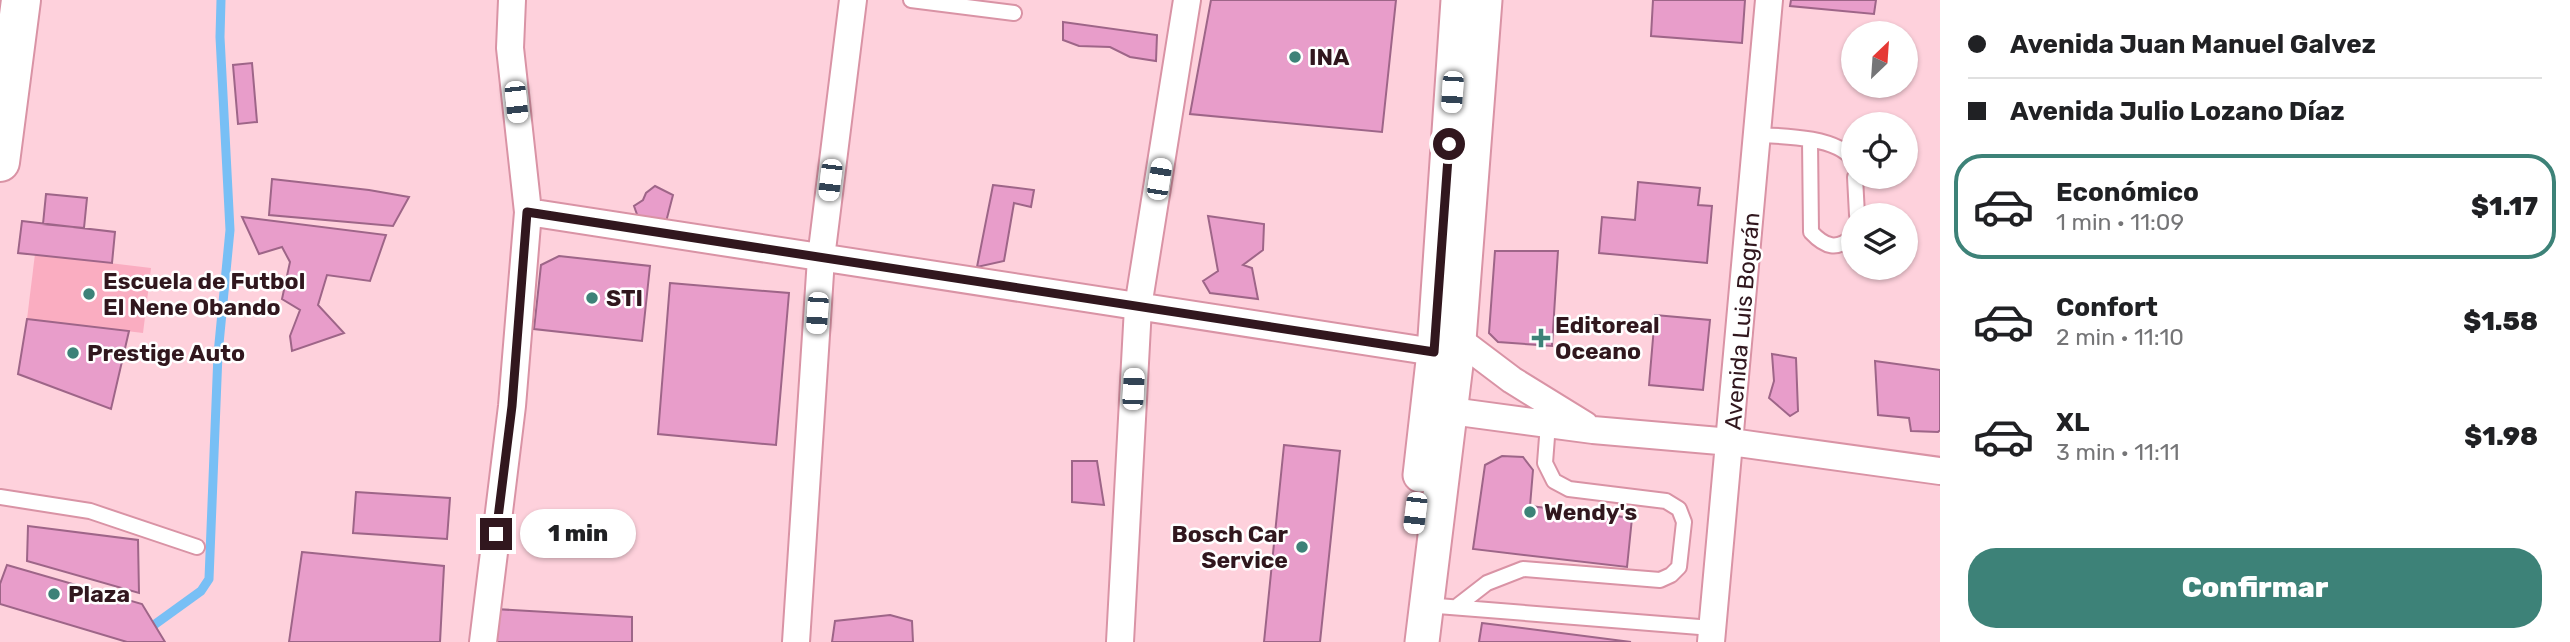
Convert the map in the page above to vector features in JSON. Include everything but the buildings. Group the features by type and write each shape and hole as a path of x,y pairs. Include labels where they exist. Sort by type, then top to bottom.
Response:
{"main road":[{"path":"0,162 21,0"}],"street":[{"path":"483,642 512,406 527,212 510,48 512,0"},
{"path":"796,642 821,258 853,0"},
{"path":"1121,642 1138,307 1188,0"},
{"path":"1422,642 1441,606 1451,411 1447,346 1458,0"},
{"path":"1401,642 1447,346 1485,0"},
{"name":"Avenida Luis Bográn","path":"1712,635 1769,0"},
{"path":"527,212 1138,307 1447,346 1511,380 1592,430"},
{"path":"1451,411 1592,430 1731,442 1940,471"}],"lane":[{"path":"0,75 10,0"},
{"path":"911,0 1014,13"},
{"path":"1758,135 1810,141 1841,148"},
{"path":"1810,141 1811,232 1822,244 1833,247 1841,244"},
{"path":"1441,606 1523,569 1660,580 1671,575 1679,566 1684,522 1679,509 1667,502 1569,489 1554,481 1545,463 1548,425"},
{"path":"0,497 90,511 197,547"},
{"path":"1441,606 1712,635"}],"shaded area":[{"name":"Escuela de Futbol El Nene Obando","path":"35,254 151,268 143,333 27,319"}],"waterway":[{"path":"155,642 147,630 201,591 209,579 218,354 230,230 220,37 221,0"}],"place":[{"name":"INA","path":"1295,57"},
{"name":"Escuela de Futbol El Nene Obando","path":"89,294"},
{"name":"STI","path":"592,298"},
{"name":"Editoreal Oceano","path":"1541,338"},
{"name":"Prestige Auto","path":"73,353"},
{"name":"Wendy's","path":"1530,512"},
{"name":"Bosch Car Service","path":"1302,547"},
{"name":"Plaza","path":"54,594"}],"route":[{"path":"496,534 512,406 527,212 1434,352 1449,144"}]}
